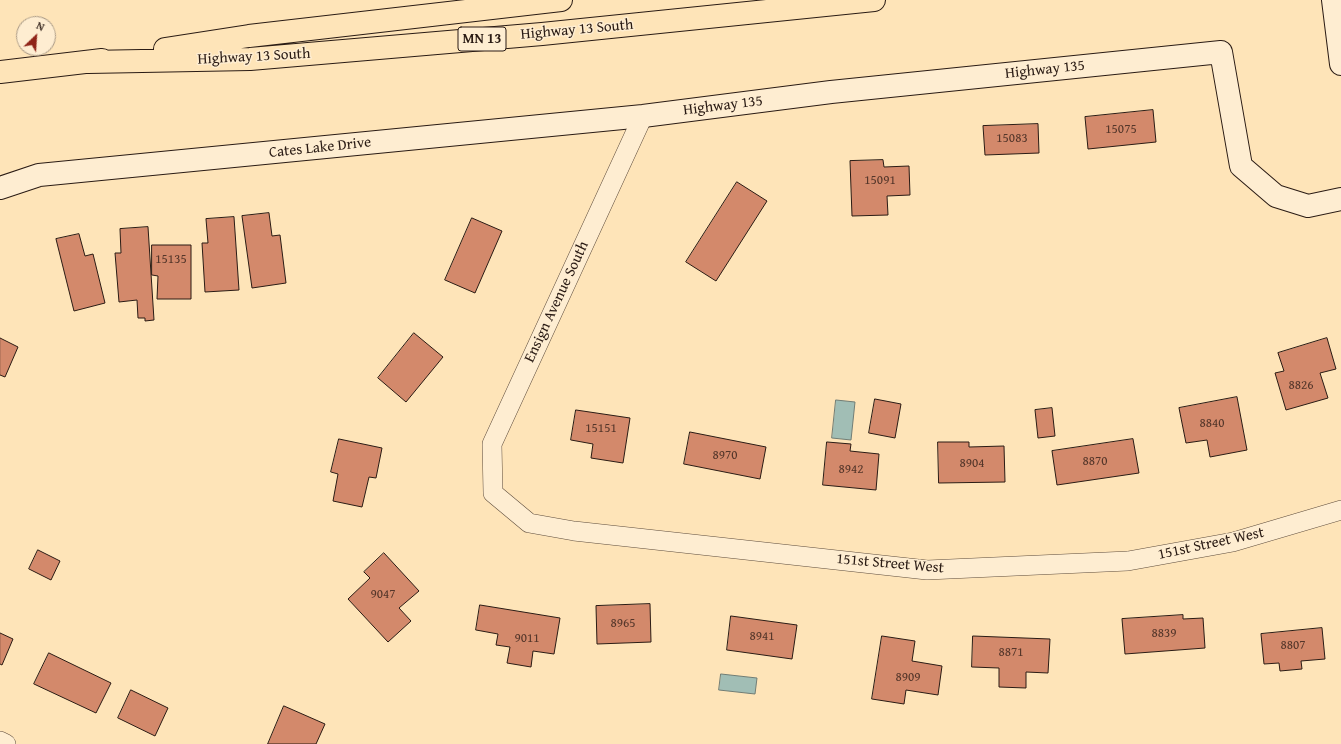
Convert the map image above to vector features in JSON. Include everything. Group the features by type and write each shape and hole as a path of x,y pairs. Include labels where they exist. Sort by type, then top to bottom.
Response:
{"main road":[{"name":"Highway 13 South","path":"0,72 88,62 249,36 561,0"},
{"name":"Highway 13 South","path":"88,62 250,59 550,33 874,0"}],"street":[{"path":"1333,0 1341,64"},
{"name":"Highway 135","path":"643,116 831,92 1221,52 1241,166 1276,196 1308,206 1341,199"},
{"name":"Cates Lake Drive","path":"0,188 39,175 643,116"},
{"name":"Ensign Avenue South","path":"493,493 492,444 643,116"},
{"name":"151st Street West","path":"493,493 529,523 567,530 927,570 1128,561 1233,542 1341,510"},
{"path":"0,741 6,744"}],"water":[{"path":"836,400 855,402 851,440 832,438"},
{"path":"721,674 757,678 755,694 719,690"}],"building":[{"path":"1153,110 1156,142 1088,149 1085,117"},
{"path":"1038,124 1039,153 985,155 983,126"},
{"path":"883,160 884,167 909,166 910,195 887,196 888,215 852,216 850,161"},
{"path":"737,182 767,201 716,281 686,262"},
{"path":"269,213 272,236 280,235 286,283 252,288 242,216"},
{"path":"234,217 239,290 205,292 202,243 208,243 206,219"},
{"path":"472,218 502,231 475,293 445,280"},
{"path":"148,227 154,320 145,321 145,318 138,318 137,300 119,302 115,253 121,253 120,229"},
{"path":"79,234 85,256 93,254 105,303 74,311 56,239"},
{"path":"152,245 191,245 191,299 157,299 158,276 152,275"},
{"path":"414,333 443,357 406,402 378,378"},
{"path":"0,338 18,347 5,377 0,375"},
{"path":"1327,338 1336,369 1320,373 1328,398 1286,410 1275,373 1284,371 1278,353"},
{"path":"1237,397 1247,450 1210,457 1207,440 1186,443 1179,408"},
{"path":"875,399 901,404 895,438 869,433"},
{"path":"1052,408 1055,436 1038,438 1035,410"},
{"path":"576,410 630,418 623,463 591,458 593,444 571,440"},
{"path":"690,432 766,447 760,479 684,464"},
{"path":"339,439 382,448 376,478 369,477 362,507 333,501 338,474 331,472"},
{"path":"1133,439 1139,473 1057,485 1052,451"},
{"path":"827,442 851,444 850,451 879,454 876,490 823,485"},
{"path":"938,442 969,442 969,447 1004,446 1005,482 939,483"},
{"path":"38,550 60,561 51,580 29,569"},
{"path":"384,553 419,591 399,608 411,621 388,642 348,599 370,578 364,572"},
{"path":"650,604 651,642 597,644 596,606"},
{"path":"480,605 560,618 554,654 533,651 531,667 507,663 510,647 496,645 498,634 476,630"},
{"path":"1183,615 1183,619 1203,618 1205,648 1125,654 1122,619"},
{"path":"731,616 797,625 792,659 727,650"},
{"path":"1322,628 1325,659 1301,661 1302,669 1280,671 1279,663 1264,664 1261,634"},
{"path":"0,633 13,639 2,665 0,664"},
{"path":"882,636 915,641 912,661 942,666 938,695 906,690 904,704 872,699"},
{"path":"973,636 1050,639 1048,673 1026,672 1026,688 999,687 999,668 972,667"},
{"path":"49,653 111,683 96,713 34,684"},
{"path":"131,690 168,708 155,736 118,718"},
{"path":"284,706 325,724 316,744 268,744"}]}
